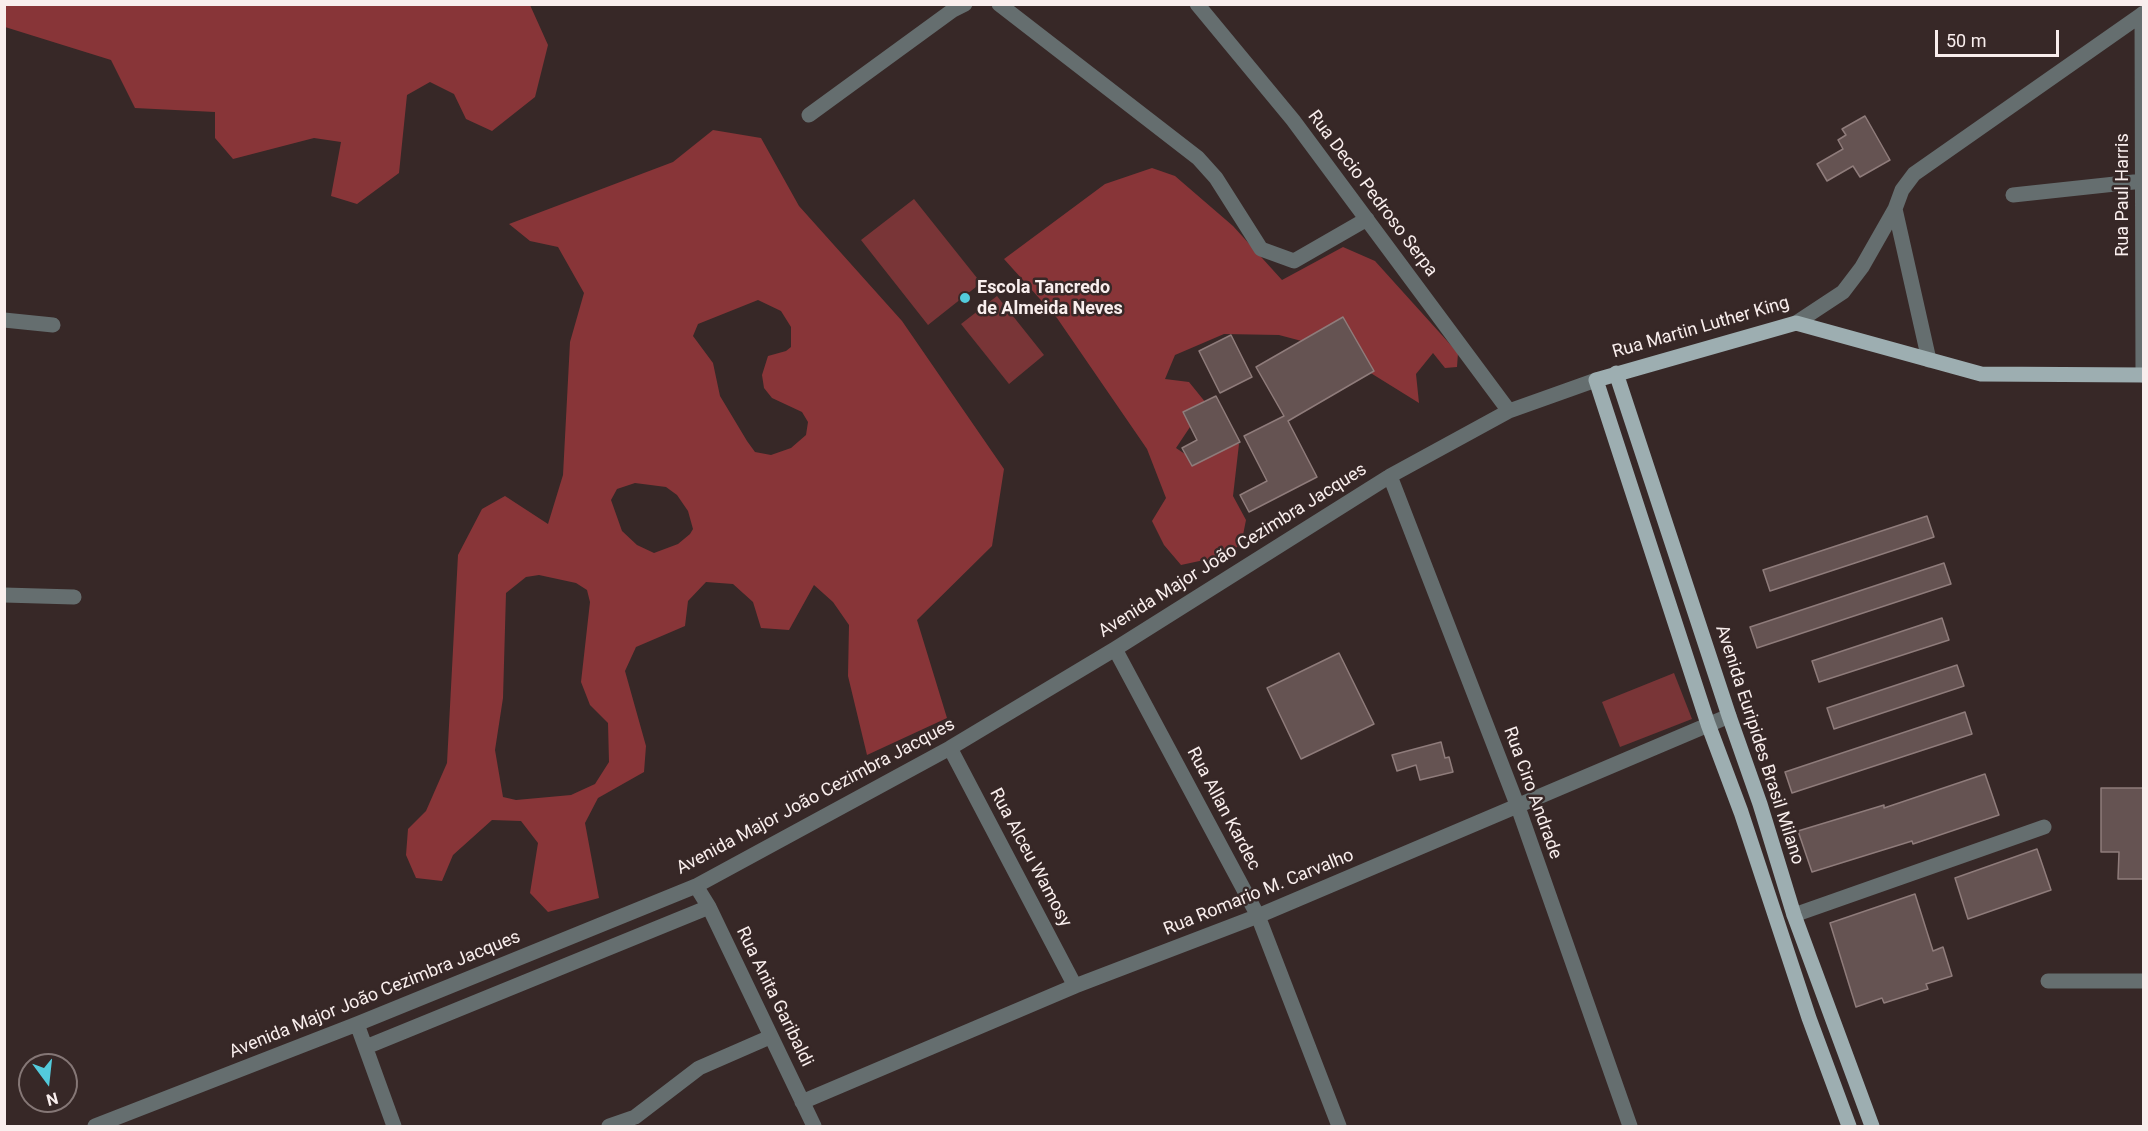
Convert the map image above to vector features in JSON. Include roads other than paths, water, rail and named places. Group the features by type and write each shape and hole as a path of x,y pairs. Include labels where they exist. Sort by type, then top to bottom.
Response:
{"main road":[{"path":"1796,323 1981,374 2143,375"},
{"name":"Rua Martin Luther King","path":"1596,380 1796,323"},
{"name":"Avenida Euripides Brasil Milano","path":"1617,374 1760,804 1794,915 1872,1126"},
{"path":"1596,380 1708,724 1809,1018 1850,1126"},
{"path":"1640,514 1660,507"},
{"path":"1687,658 1708,652"},
{"path":"1740,812 1760,804"},
{"path":"1809,1018 1828,1011"}],"street":[{"path":"809,115 953,10 965,4"},
{"path":"999,4 1198,158 1216,178 1261,249 1294,261 1366,219"},
{"name":"Rua Decio Pedroso Serpa","path":"1197,4 1293,120 1509,411"},
{"name":"Rua Paul Harris","path":"2143,14 2143,375"},
{"name":"Rua Martin Luther King","path":"1796,323 1843,292 1863,267 1895,209 1902,190 1914,174 2143,14"},
{"path":"2013,195 2143,181"},
{"path":"1895,209 1929,360"},
{"path":"4,320 52,325"},
{"name":"Rua Martin Luther King","path":"1509,411 1596,380"},
{"name":"Avenida Major João Cezimbra Jacques","path":"95,1126 696,886 950,748 1115,649 1390,476 1509,411"},
{"name":"Rua Ciro Andrade","path":"1390,476 1518,807 1630,1126"},
{"path":"4,595 74,597"},
{"name":"Rua Allan Kardec","path":"1115,649 1258,916 1339,1126"},
{"name":"Rua Romario M. Carvalho","path":"802,1102 1076,986 1258,916 1729,716"},
{"name":"Rua Alceu Wamosy","path":"950,748 1076,986"},
{"path":"1794,915 2044,827"},
{"name":"Rua Anita Garibaldi","path":"696,886 709,907 814,1126"},
{"path":"366,1047 709,907"},
{"path":"2048,981 2144,981"},
{"path":"357,1023 394,1126"},
{"path":"609,1126 635,1117 699,1068 770,1037"}],"place":[{"name":"Escola Tancredo de Almeida Neves","path":"965,298"}]}
